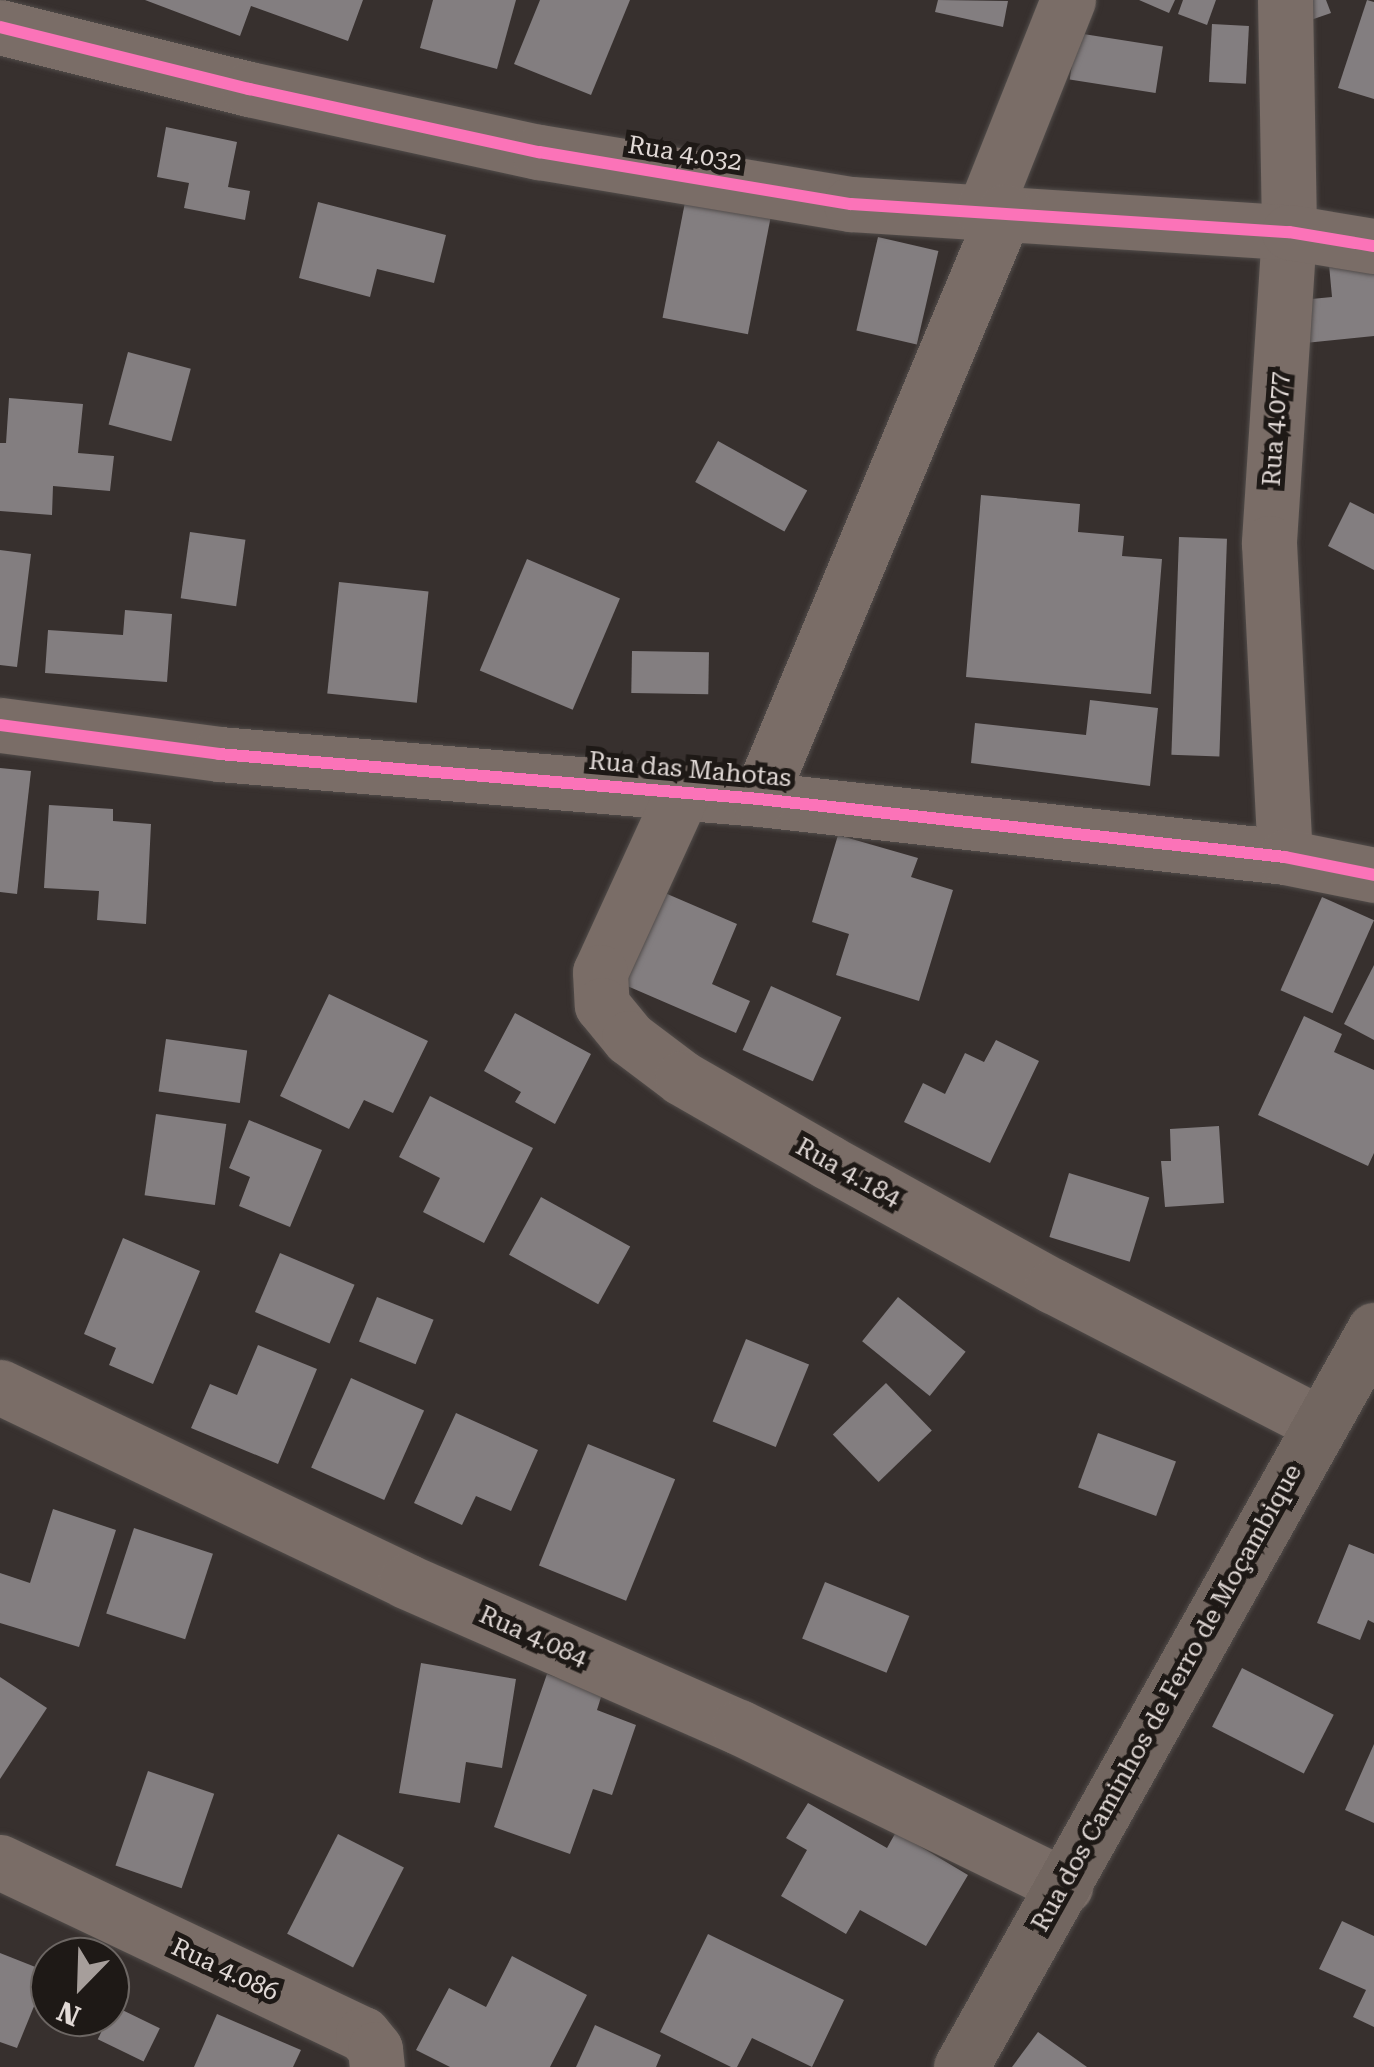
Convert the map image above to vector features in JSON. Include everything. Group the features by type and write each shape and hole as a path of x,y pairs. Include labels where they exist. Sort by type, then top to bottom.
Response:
{"street":[{"path":"759,799 995,211 1068,0"},
{"name":"Rua 4.077","path":"1285,0 1289,232 1269,543 1285,857"},
{"name":"Rua 4.032","path":"0,27 248,89 539,152 850,204 1289,232 1374,246"},
{"name":"Rua das Mahotas","path":"0,725 219,754 759,799 1285,857 1374,875"},
{"name":"Rua 4.184","path":"684,791 600,972 602,1005 628,1038 682,1078 828,1162 1319,1423"},
{"name":"Rua dos Caminhos de Ferro de Moçambique","path":"961,2067 1374,1330"},
{"name":"Rua 4.084","path":"0,1388 406,1581 739,1727 1065,1886"},
{"name":"Rua 4.086","path":"0,1862 363,2034 375,2049 378,2067"}],"building":[{"path":"145,0 363,0 348,41 251,6 240,36"},
{"path":"433,0 516,0 497,69 420,48"},
{"path":"540,0 630,0 591,95 514,64"},
{"path":"938,0 1008,1 1003,27 935,12"},
{"path":"1139,0 1175,0 1169,13"},
{"path":"1183,0 1216,0 1207,25 1178,14"},
{"path":"1298,0 1326,0 1331,13 1305,22"},
{"path":"1367,0 1374,2 1374,99 1338,88"},
{"path":"1212,24 1249,26 1246,84 1209,82"},
{"path":"1077,33 1163,47 1156,93 1070,79"},
{"path":"166,127 237,142 228,187 250,191 245,220 184,208 189,183 157,177"},
{"path":"686,197 771,214 748,334 663,318"},
{"path":"318,202 446,235 434,283 377,269 370,297 299,278"},
{"path":"878,237 938,251 917,344 856,331"},
{"path":"1374,250 1374,336 1305,343 1301,300 1332,297 1328,254"},
{"path":"128,352 191,369 171,441 109,424"},
{"path":"9,398 83,404 78,453 114,456 110,491 53,486 52,515 0,511 0,443 6,443"},
{"path":"718,441 807,490 784,532 695,482"},
{"path":"981,495 1080,504 1078,532 1124,536 1122,556 1162,559 1151,694 966,677"},
{"path":"1350,502 1374,514 1374,570 1328,546"},
{"path":"190,532 245,540 236,606 181,598"},
{"path":"1179,537 1227,539 1219,757 1171,755"},
{"path":"0,550 31,554 17,667 0,665"},
{"path":"527,559 620,598 573,710 480,670"},
{"path":"339,582 429,591 417,703 327,693"},
{"path":"125,610 172,614 167,682 45,673 48,630 123,635"},
{"path":"632,651 709,652 708,694 631,693"},
{"path":"1090,700 1158,708 1150,786 971,763 975,723 1086,735"},
{"path":"0,768 31,771 17,894 0,892"},
{"path":"49,805 113,809 113,821 151,824 146,924 97,920 99,891 44,888"},
{"path":"838,835 918,858 911,877 953,890 919,1001 836,975 849,934 812,922"},
{"path":"658,890 737,924 712,984 750,1001 736,1033 618,982"},
{"path":"1322,897 1374,920 1333,1013 1281,990"},
{"path":"1374,965 1374,1040 1344,1024"},
{"path":"771,986 841,1017 813,1081 743,1050"},
{"path":"329,994 428,1041 393,1113 364,1100 349,1129 280,1096"},
{"path":"515,1013 591,1054 555,1124 515,1102 521,1092 484,1071"},
{"path":"1304,1016 1342,1034 1334,1052 1374,1070 1374,1153 1368,1166 1258,1115"},
{"path":"166,1039 247,1050 240,1103 159,1091"},
{"path":"996,1040 1039,1061 990,1163 904,1122 923,1083 945,1094 965,1053 984,1062"},
{"path":"430,1096 533,1148 484,1243 423,1212 440,1178 399,1157"},
{"path":"156,1114 226,1124 215,1205 145,1195"},
{"path":"249,1120 322,1150 290,1227 239,1206 250,1177 229,1168"},
{"path":"1219,1126 1224,1203 1165,1207 1161,1161 1171,1161 1170,1129"},
{"path":"1069,1173 1149,1198 1130,1262 1049,1237"},
{"path":"541,1197 630,1246 598,1304 509,1255"},
{"path":"123,1238 200,1271 153,1384 109,1365 116,1348 84,1334"},
{"path":"280,1253 355,1285 330,1344 255,1312"},
{"path":"377,1297 434,1320 416,1364 359,1342"},
{"path":"898,1297 966,1352 930,1396 862,1341"},
{"path":"746,1339 809,1364 776,1447 713,1422"},
{"path":"258,1345 317,1369 278,1464 191,1428 210,1384 237,1395"},
{"path":"351,1378 424,1411 384,1500 311,1468"},
{"path":"886,1383 932,1430 879,1482 833,1434"},
{"path":"456,1413 538,1450 511,1511 476,1496 462,1525 414,1503"},
{"path":"1098,1433 1176,1461 1156,1516 1078,1488"},
{"path":"588,1444 675,1479 626,1601 539,1565"},
{"path":"53,1509 116,1530 79,1647 0,1623 0,1573 30,1583"},
{"path":"134,1528 213,1554 185,1639 106,1614"},
{"path":"1349,1544 1374,1554 1374,1623 1368,1620 1360,1640 1317,1623"},
{"path":"825,1582 909,1616 887,1673 802,1639"},
{"path":"421,1663 516,1679 502,1768 466,1762 460,1803 399,1793"},
{"path":"1242,1668 1334,1715 1304,1774 1212,1727"},
{"path":"547,1674 602,1694 597,1710 636,1725 612,1795 593,1789 570,1854 494,1827"},
{"path":"0,1677 47,1708 0,1779"},
{"path":"1374,1744 1374,1823 1345,1810"},
{"path":"148,1771 214,1794 182,1888 115,1866"},
{"path":"808,1803 887,1848 896,1832 968,1875 926,1946 860,1910 846,1934 781,1896 807,1850 786,1838"},
{"path":"338,1834 404,1868 353,1967 287,1934"},
{"path":"1342,1921 1374,1936 1374,2027 1353,2017 1366,1990 1319,1969"},
{"path":"708,1934 844,2000 812,2067 752,2038 737,2067 731,2067 660,2032"},
{"path":"0,1953 30,1965 30,2016 17,2048 0,2042"},
{"path":"512,1956 587,1995 550,2067 450,2067 416,2050 449,1988 486,2007"},
{"path":"130,2014 160,2028 144,2062 99,2037 130,2037"},
{"path":"217,2014 301,2050 293,2067 194,2067"},
{"path":"595,2025 661,2055 656,2067 576,2067"},
{"path":"1038,2032 1087,2067 1012,2067"}],"cycle path":[{"path":"0,27 249,89 539,152 851,204 1289,232 1374,246"},
{"path":"0,725 219,754 759,799 1285,857 1374,875"}]}
